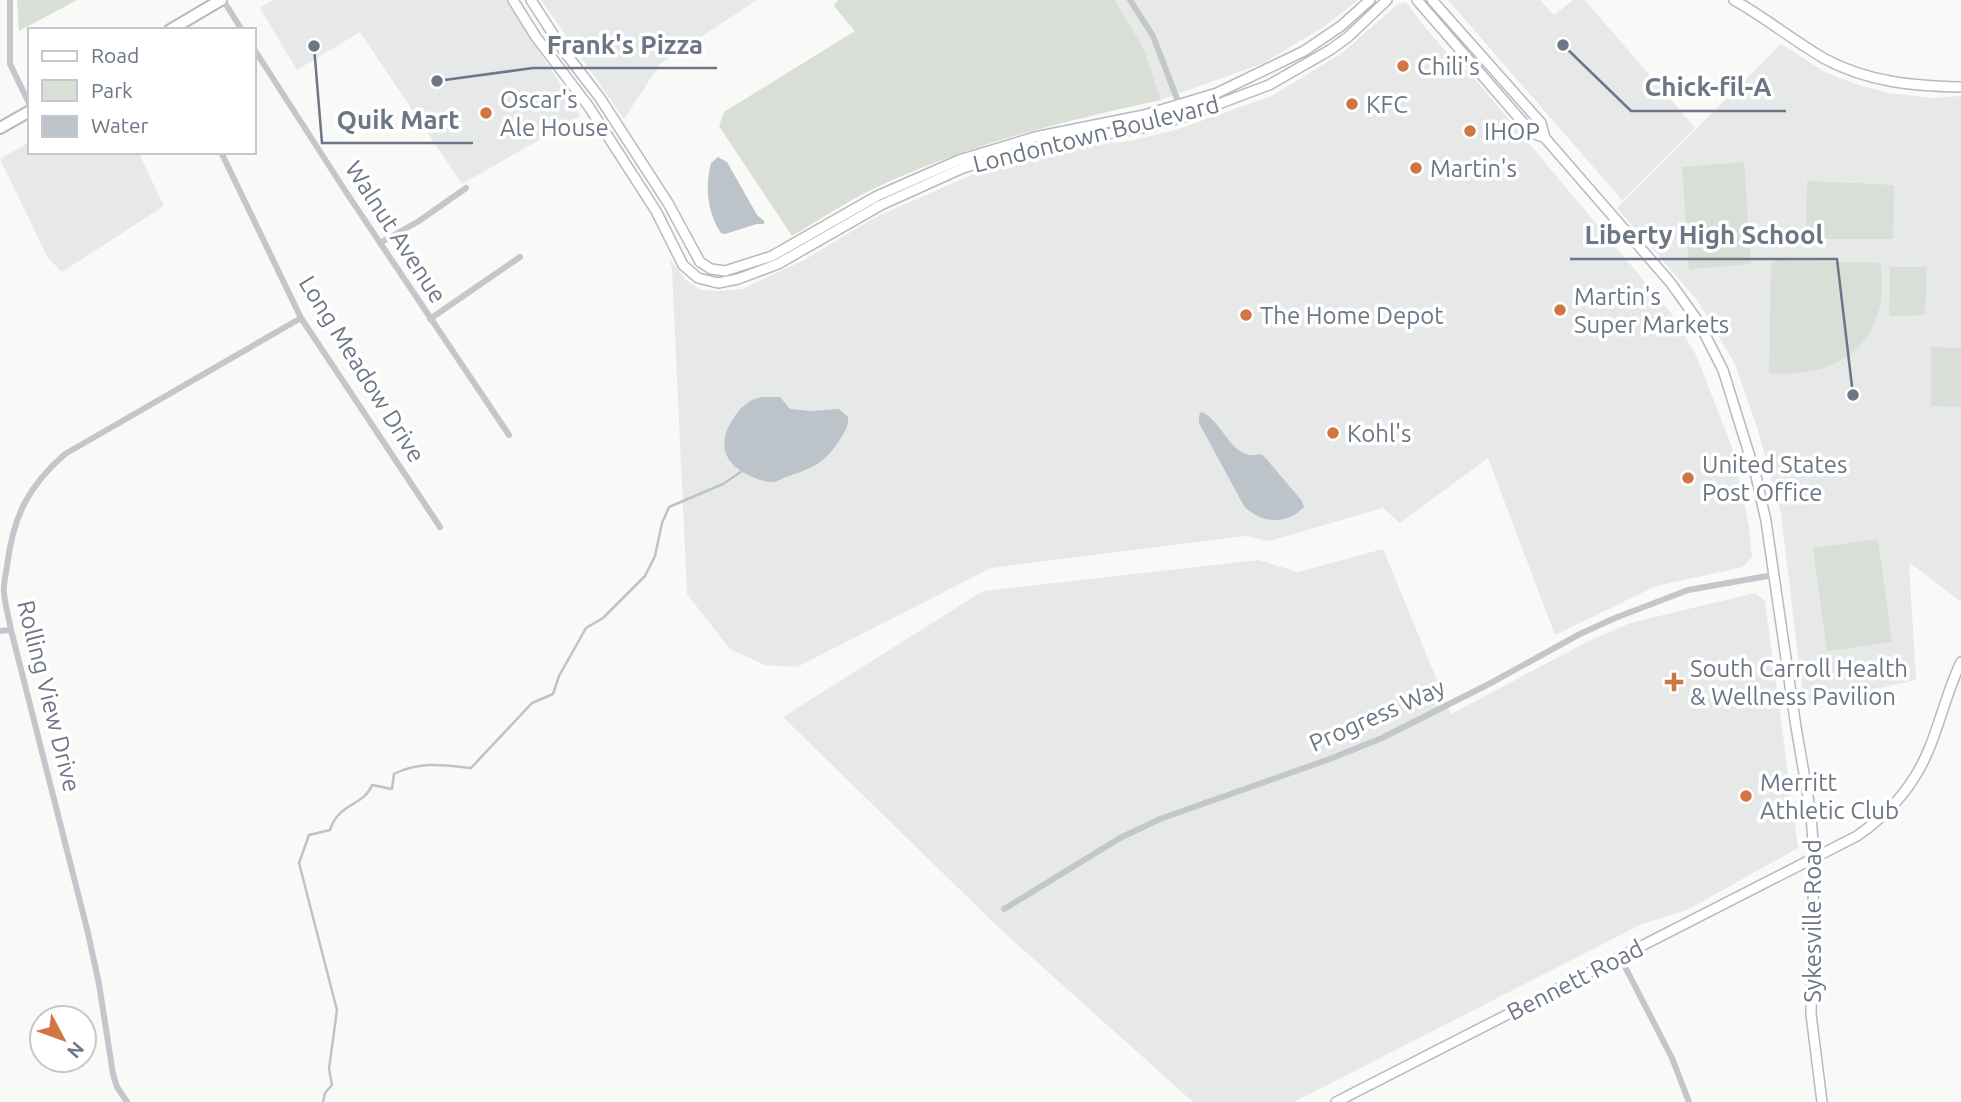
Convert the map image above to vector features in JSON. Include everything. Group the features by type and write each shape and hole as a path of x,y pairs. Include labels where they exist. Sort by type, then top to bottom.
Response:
{"main road":[{"path":"173,28 222,0"},
{"path":"0,128 28,109"}],"street":[{"path":"10,0 10,64 28,104"},
{"path":"222,0 241,28"},
{"path":"513,0 536,37 607,135 661,219 690,272 698,278 718,283 756,267"},
{"path":"531,0 564,51 600,98 668,203 700,262 711,269 725,271 756,267"},
{"path":"1130,0 1153,36 1184,117"},
{"name":"Londontown Boulevard","path":"756,267 877,196 959,160 1035,136 1180,106 1217,93 1280,64 1332,33 1370,0"},
{"name":"Londontown Boulevard","path":"756,267 800,253 891,200 963,168 1038,146 1147,127 1184,117 1269,85 1311,62 1348,37 1387,0"},
{"name":"Sykesville Road","path":"1417,0 1532,133 1545,138 1670,282 1707,337 1729,389 1756,476 1811,814 1814,858 1811,1014 1822,1102"},
{"name":"Sykesville Road","path":"1432,0 1542,123 1545,138"},
{"path":"1734,0 1806,47 1846,69 1905,84 1961,87"},
{"name":"Walnut Avenue","path":"256,52 509,435"},
{"name":"Long Meadow Drive","path":"222,154 301,318 440,527"},
{"path":"380,243 419,221 466,188"},
{"path":"430,319 520,257"},
{"name":"Rolling View Drive","path":"127,1102 117,1087 111,1067 99,984 88,933 11,630 4,591 10,544 23,505 37,483 51,466 74,447 301,318"},
{"name":"Progress Way","path":"1004,909 1120,838 1160,819 1382,738 1615,618 1688,590 1773,575"},
{"path":"0,631 11,630"},
{"name":"Bennett Road","path":"1336,1102 1857,836 1876,823 1899,798 1924,761 1945,697 1961,662"},
{"path":"1620,957 1672,1059 1689,1102"}],"shaded area":[{"path":"273,0 506,0 581,116 462,184 360,32 297,70 260,8"},
{"path":"541,0 757,0 660,64 624,119"},
{"path":"1115,0 1358,0 1325,26 1264,63 1161,100 1144,49"},
{"path":"1448,0 1540,0 1554,15 1573,0 1585,0 1695,128 1622,200"},
{"path":"1406,2 1449,55 1469,72 1671,313 1696,355 1732,447 1749,526 1752,557 1743,567 1656,586 1555,635 1488,458 1400,523 1383,508 1269,541 1246,536 991,568 797,667 765,665 730,649 687,594 672,269 669,258 687,281 701,290 742,289 804,260 876,217 992,166 1051,148 1130,141 1175,130 1272,96 1342,53 1397,5"},
{"path":"1781,44 1825,72 1858,85 1889,93 1932,98 1961,96 1961,602 1909,562 1916,680 1804,705 1781,514 1757,427 1734,362 1697,300 1617,208"},
{"path":"28,143 28,154 139,154 164,206 62,272 48,258 0,159"},
{"path":"1383,549 1451,714 1587,642 1630,623 1755,593 1765,601 1798,848 1687,910 1642,924 1294,1102 1193,1102 998,927 783,717 983,591 1259,560 1298,572"}],"green space":[{"path":"17,0 77,0 19,31"},
{"path":"838,0 1115,0 1144,49 1161,100 1049,126 941,160 861,195 792,236 719,126 724,112 855,31 834,6"},
{"path":"1744,162 1751,264 1689,269 1682,167"},
{"path":"1807,181 1894,185 1893,239 1806,239"},
{"path":"1777,260 1881,263 1880,307 1864,341 1852,353 1823,368 1806,372 1769,373 1771,266"},
{"path":"1890,267 1927,267 1925,315 1889,316"},
{"path":"1931,347 1961,348 1961,407 1931,406"},
{"path":"1878,539 1892,642 1827,651 1813,548"}],"water":[{"path":"718,157 727,162 764,224 721,233 710,208 708,190 711,163"},
{"path":"762,397 780,397 790,409 839,409 848,417 847,427 833,449 816,465 775,482 758,479 735,467 726,455 724,441 739,410 747,403"},
{"path":"1201,412 1212,419 1240,451 1248,455 1263,455 1302,501 1304,507 1290,517 1274,520 1258,516 1244,506 1199,423"}],"waterway":[{"path":"323,1102 325,1093 332,1085 329,1069 337,1010 299,863 309,835 330,830 339,815 363,797 372,785 392,789 394,774 413,767 432,765 471,768 532,703 553,694 559,676 586,628 603,618 645,576 655,556 662,523 669,507 723,484 742,471"}],"place":[{"name":"Chick-fil-A","path":"1563,45"},
{"name":"Quik Mart","path":"314,46"},
{"name":"Chili's","path":"1403,66"},
{"name":"Frank's Pizza","path":"437,81"},
{"name":"KFC","path":"1352,104"},
{"name":"Oscar's Ale House","path":"486,113"},
{"name":"IHOP","path":"1470,131"},
{"name":"Martin's","path":"1416,168"},
{"name":"Martin's Super Markets","path":"1560,310"},
{"name":"The Home Depot","path":"1246,315"},
{"name":"Liberty High School","path":"1853,395"},
{"name":"Kohl's","path":"1333,433"},
{"name":"United States Post Office","path":"1688,478"},
{"name":"South Carroll Health & Wellness Pavilion","path":"1674,682"},
{"name":"Merritt Athletic Club","path":"1746,796"}]}
